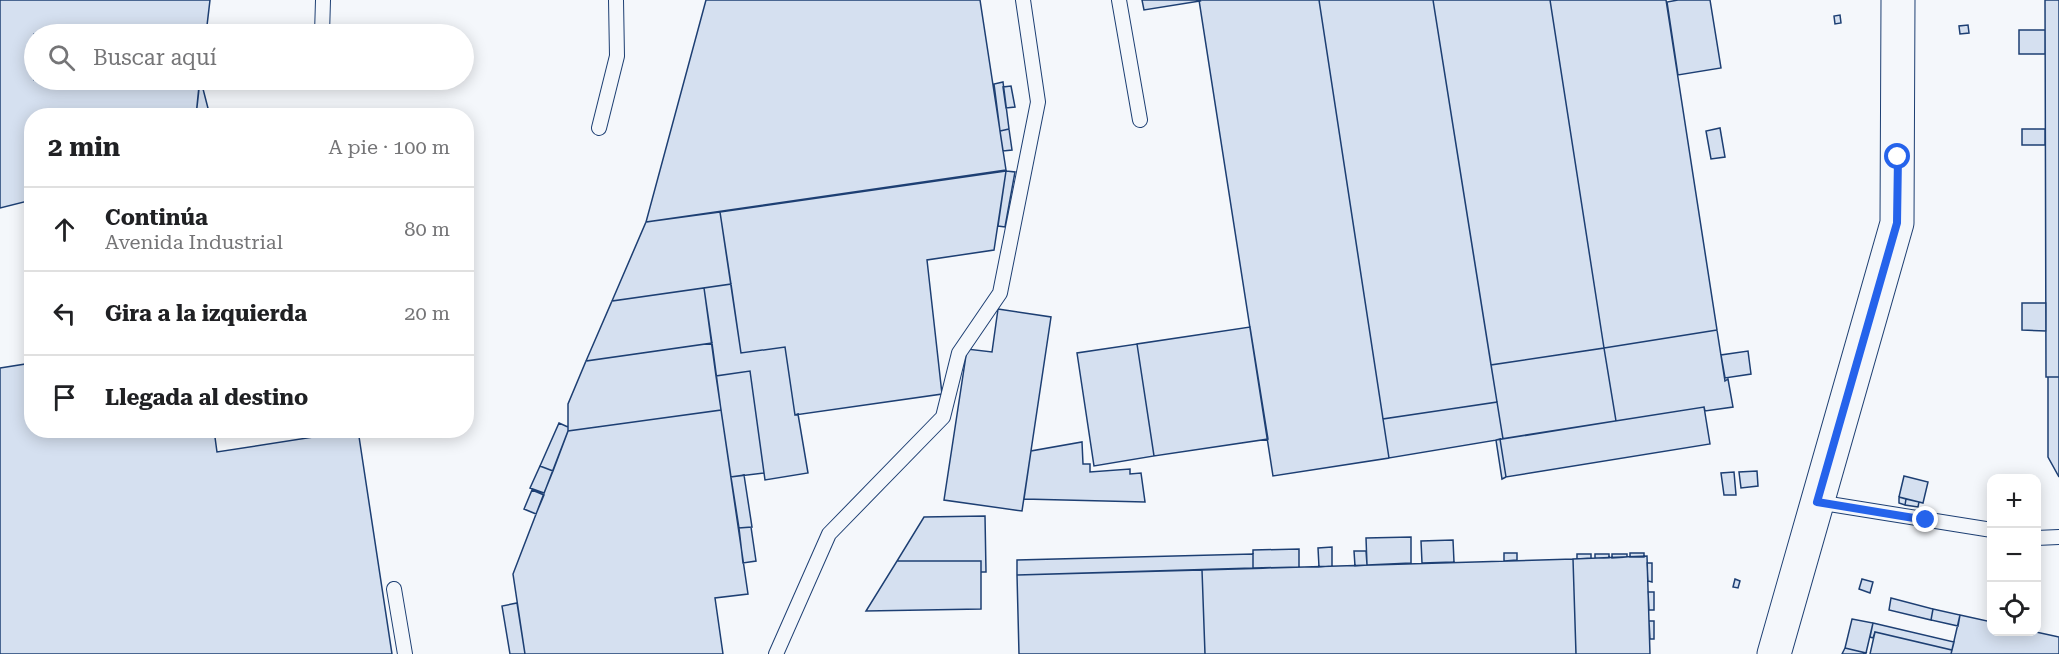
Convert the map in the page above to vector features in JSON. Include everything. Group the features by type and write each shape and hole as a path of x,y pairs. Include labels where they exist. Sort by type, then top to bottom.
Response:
{"street":[{"path":"1774,654 1897,223 1898,0"}],"lane":[{"path":"322,24 323,0"},
{"path":"599,128 617,56 616,0"},
{"path":"776,654 829,534 943,417 959,353 1000,293 1038,102 1023,0"},
{"path":"1119,0 1140,120"},
{"path":"1817,502 1987,529"},
{"path":"2041,538 2059,537"},
{"path":"394,589 405,654"}],"building":[{"path":"0,0 210,0 207,24 24,24 24,90 199,90 197,108 24,108 24,202 0,208"},
{"path":"706,0 980,0 1006,170 646,222"},
{"path":"1142,0 1199,0 1200,1 1144,10"},
{"path":"1199,0 1319,0 1389,458 1273,476"},
{"path":"1319,0 1433,0 1497,402 1383,419"},
{"path":"1433,0 1550,0 1604,348 1491,365"},
{"path":"1550,0 1666,0 1717,330 1604,348"},
{"path":"1710,0 1721,68 1678,75 1667,2"},
{"path":"2045,0 2059,0 2059,377 2046,377"},
{"path":"1840,15 1841,23 1835,24 1834,16"},
{"path":"1968,25 1969,33 1960,34 1959,26"},
{"path":"2019,30 2045,30 2045,54 2019,54"},
{"path":"1003,82 1009,129 1000,131 994,84"},
{"path":"1011,86 1015,107 1006,108 1003,87"},
{"path":"199,90 203,90 208,108 197,108"},
{"path":"1720,128 1725,157 1711,159 1706,131"},
{"path":"1009,129 1012,150 1003,151 1000,131"},
{"path":"2022,129 2045,129 2045,145 2022,145"},
{"path":"1006,171 1015,172 1005,227 998,226"},
{"path":"1006,171 994,250 927,260 942,394 795,415 785,347 741,353 720,212"},
{"path":"720,212 731,284 612,301 646,222"},
{"path":"731,284 741,353 785,347 795,415 798,414 808,473 765,480 750,371 716,376 704,288"},
{"path":"704,288 712,343 586,361 612,301"},
{"path":"2022,303 2046,303 2046,331 2022,330"},
{"path":"998,309 1051,317 1022,511 944,500 967,349 992,352"},
{"path":"1250,327 1268,439 1154,456 1137,344"},
{"path":"1717,330 1725,381 1728,379 1733,407 1705,411 1704,407 1616,421 1604,348"},
{"path":"712,343 721,410 568,431 568,404 586,361"},
{"path":"1137,344 1154,456 1094,466 1077,353"},
{"path":"1604,348 1616,421 1503,439 1491,365"},
{"path":"1748,351 1751,374 1725,378 1721,355"},
{"path":"24,364 24,438 215,438 217,452 307,438 359,438 392,654 0,654 0,368"},
{"path":"750,371 764,473 731,477 716,376"},
{"path":"2048,377 2059,377 2059,477 2048,457"},
{"path":"1497,402 1503,439 1389,458 1383,419"},
{"path":"1704,407 1710,444 1506,477 1500,439"},
{"path":"721,410 748,594 715,598 723,654 525,654 513,574 568,431"},
{"path":"559,423 568,427 568,431 553,471 540,466"},
{"path":"1500,439 1506,477 1502,479 1496,440"},
{"path":"1082,442 1083,464 1090,464 1090,472 1130,469 1130,474 1141,473 1145,502 1024,499 1031,451"},
{"path":"540,466 553,471 544,493 530,488"},
{"path":"1757,471 1758,486 1741,488 1739,472"},
{"path":"1734,472 1736,495 1724,495 1721,473"},
{"path":"744,475 752,527 739,528 731,477"},
{"path":"1904,476 1928,482 1923,503 1899,497"},
{"path":"532,490 544,495 536,514 524,509"},
{"path":"1899,497 1906,499 1905,505 1899,503"},
{"path":"1906,499 1919,502 1918,507 1905,505"},
{"path":"985,516 986,572 981,572 981,561 897,561 924,517"},
{"path":"751,527 756,561 743,563 739,528"},
{"path":"1411,537 1411,563 1367,565 1366,538"},
{"path":"1453,540 1454,562 1422,563 1421,541"},
{"path":"1332,547 1332,566 1319,567 1318,548"},
{"path":"1299,549 1299,567 1253,568 1253,550"},
{"path":"1354,551 1366,551 1367,565 1355,566"},
{"path":"1504,553 1517,553 1517,560 1504,561"},
{"path":"1630,553 1644,553 1644,557 1630,557"},
{"path":"1253,554 1253,568 1017,575 1017,560"},
{"path":"1577,554 1591,554 1591,558 1577,559"},
{"path":"1595,554 1609,554 1609,558 1595,558"},
{"path":"1612,554 1627,554 1627,557 1612,558"},
{"path":"1647,556 1650,654 1576,654 1573,559"},
{"path":"1573,559 1576,654 1205,654 1202,570"},
{"path":"897,561 981,561 981,609 866,611"},
{"path":"1647,563 1652,563 1652,582 1648,581"},
{"path":"1202,570 1205,654 1019,654 1017,575"},
{"path":"1735,579 1740,581 1738,588 1733,587"},
{"path":"1862,579 1873,582 1870,593 1859,589"},
{"path":"1648,592 1654,592 1654,610 1649,610"},
{"path":"1891,598 1933,609 1931,620 1889,610"},
{"path":"517,603 525,654 510,654 502,606"},
{"path":"1933,609 1960,615 1958,626 1931,620"},
{"path":"1960,615 1987,621 1987,636 2041,636 2041,633 2059,637 2059,654 1951,654"},
{"path":"1852,619 1873,623 1866,653 1845,648"},
{"path":"1649,621 1654,621 1654,639 1650,639"},
{"path":"1873,623 1954,642 1952,650 1875,632 1873,638 1870,637"},
{"path":"1875,632 1952,650 1951,654 1870,654"},
{"path":"1845,648 1866,653 1842,654"}],"route":[{"path":"1898,157 1897,223 1817,502 1926,520"}]}
